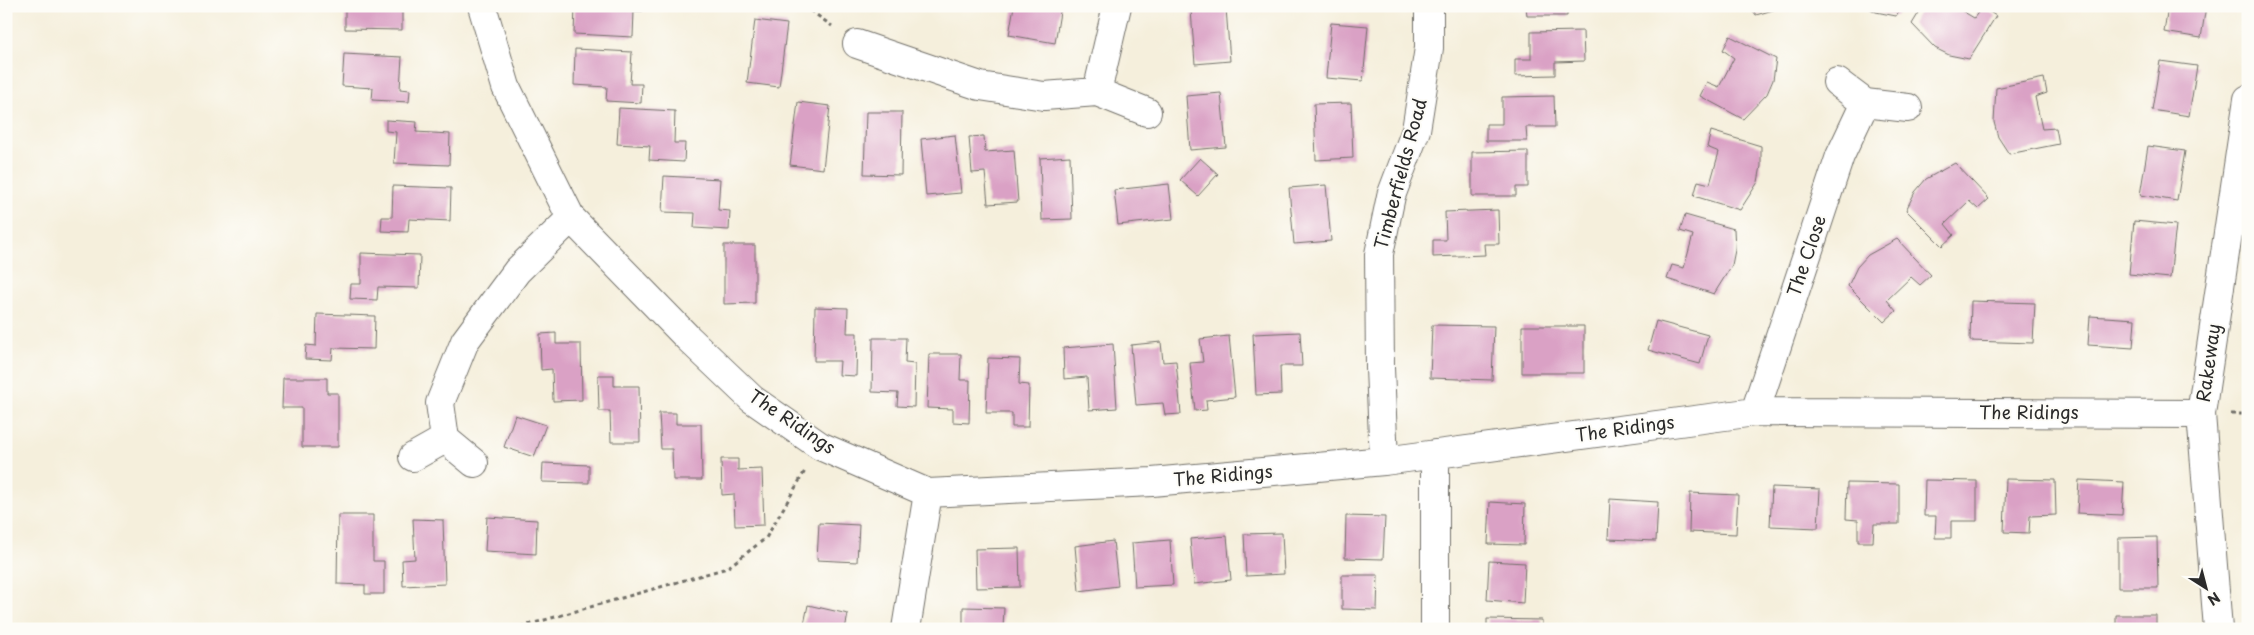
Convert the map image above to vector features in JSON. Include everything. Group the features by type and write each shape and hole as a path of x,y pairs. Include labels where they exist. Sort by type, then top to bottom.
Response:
{"street":[{"name":"The Ridings","path":"482,6 506,87 571,218 688,338 752,398 820,446 928,493 1152,482 1384,462 1755,412 2201,414"},
{"path":"1098,92 1117,6"},
{"name":"Timberfields Road","path":"1384,462 1380,368 1379,254 1391,196 1416,130 1429,48 1429,6"},
{"path":"857,44 980,86 1044,96 1098,92 1147,112"},
{"path":"1837,82 1865,103 1908,108"},
{"name":"The Close","path":"1755,412 1840,156 1865,103"},
{"name":"Rakeway","path":"2218,629 2201,414 2247,111"},
{"path":"474,463 445,439 440,404 465,340 517,271 571,218"},
{"path":"413,457 445,439"},
{"path":"1435,454 1435,629"},
{"path":"906,629 928,493"}],"path":[{"path":"513,629 727,568 766,538 820,446"}],"building":[{"path":"345,6 402,6 402,30 345,29"},
{"path":"575,6 644,6 643,11 634,11 633,37 574,34"},
{"path":"1014,6 1061,6 1055,43 1009,35"},
{"path":"1526,6 1567,6 1567,16 1527,16"},
{"path":"1750,6 1783,6 1783,7 1756,15"},
{"path":"1865,6 1902,6 1896,16 1876,12"},
{"path":"1923,6 1954,6 1974,18 1982,7 1996,16 1969,59 1949,55 1935,48 1912,24"},
{"path":"2168,6 2206,6 2201,38 2164,32"},
{"path":"1226,8 1230,61 1195,64 1191,10"},
{"path":"755,20 787,24 779,87 747,83"},
{"path":"1331,23 1368,26 1363,81 1326,78"},
{"path":"1583,31 1584,61 1555,62 1555,75 1515,76 1515,59 1531,59 1531,32"},
{"path":"1730,36 1776,59 1773,80 1767,94 1743,119 1700,96 1707,82 1719,87 1734,58 1723,50"},
{"path":"575,49 632,52 630,84 642,84 641,103 606,101 607,87 574,85"},
{"path":"344,54 402,57 400,89 410,90 409,102 372,100 373,88 342,86"},
{"path":"2160,61 2197,66 2189,116 2152,110"},
{"path":"2044,78 2047,93 2035,97 2042,129 2056,128 2059,144 2009,154 1998,137 1994,122 1996,88"},
{"path":"1221,93 1226,147 1190,150 1186,96"},
{"path":"1554,96 1555,127 1526,127 1527,141 1486,141 1486,124 1502,124 1502,97"},
{"path":"798,102 830,106 823,169 790,165"},
{"path":"1351,103 1353,158 1316,160 1314,104"},
{"path":"619,108 675,111 674,143 685,143 684,162 649,160 650,146 617,144"},
{"path":"866,112 902,112 901,175 864,174"},
{"path":"386,120 417,122 416,132 450,134 449,165 394,163 396,132 386,131"},
{"path":"1711,131 1761,146 1761,166 1758,182 1740,210 1694,196 1698,181 1710,184 1719,152 1707,147"},
{"path":"955,135 961,193 926,196 921,139"},
{"path":"984,136 985,152 1014,150 1018,202 988,204 985,172 972,173 969,137"},
{"path":"2148,146 2185,151 2177,201 2140,195"},
{"path":"1528,151 1528,187 1516,187 1516,196 1472,196 1472,152"},
{"path":"1070,156 1072,219 1042,220 1040,158"},
{"path":"1200,158 1218,174 1198,196 1180,180"},
{"path":"1955,163 1989,199 1978,209 1969,201 1945,224 1954,235 1942,246 1906,210 1915,192 1926,179"},
{"path":"664,176 720,179 718,210 730,211 729,230 694,228 695,213 662,212"},
{"path":"1169,184 1173,219 1118,225 1114,190"},
{"path":"1326,185 1331,241 1294,244 1289,188"},
{"path":"393,186 451,188 450,221 409,219 408,232 381,231 382,217 392,217"},
{"path":"1498,210 1499,244 1484,244 1485,255 1433,257 1433,240 1446,240 1445,212"},
{"path":"1685,215 1734,229 1735,250 1732,265 1714,294 1667,279 1672,265 1684,268 1693,235 1680,231"},
{"path":"2134,221 2176,225 2170,278 2129,274"},
{"path":"1897,239 1931,275 1920,285 1911,277 1887,300 1896,311 1884,322 1848,286 1857,267 1868,255"},
{"path":"724,245 755,245 755,303 724,304"},
{"path":"361,253 420,255 419,288 378,287 377,300 350,299 351,284 361,284"},
{"path":"1971,301 2035,303 2033,343 1970,341"},
{"path":"815,307 848,308 847,333 857,333 856,376 839,375 840,361 814,361"},
{"path":"317,314 375,316 374,349 333,348 332,360 305,359 306,345 316,346"},
{"path":"2090,316 2135,319 2133,348 2088,345"},
{"path":"1656,321 1708,335 1700,364 1648,350"},
{"path":"1432,325 1494,326 1492,380 1430,378"},
{"path":"1522,326 1584,326 1584,373 1522,373"},
{"path":"1300,332 1302,366 1280,366 1281,394 1256,395 1253,334"},
{"path":"556,333 556,344 581,344 582,400 553,401 552,369 541,370 540,334"},
{"path":"1229,336 1235,397 1206,400 1207,410 1195,411 1190,363 1203,362 1200,339"},
{"path":"873,338 906,338 905,363 915,364 914,407 897,406 898,393 872,392"},
{"path":"1161,342 1163,362 1176,361 1181,414 1165,415 1163,403 1136,405 1131,345"},
{"path":"1113,344 1117,408 1089,410 1087,377 1064,379 1063,348"},
{"path":"929,354 961,354 960,380 970,380 969,423 953,422 953,409 927,408"},
{"path":"988,358 1020,359 1019,384 1029,385 1028,427 1012,427 1012,413 986,413"},
{"path":"598,375 614,375 614,386 639,386 640,442 611,442 610,411 599,411"},
{"path":"283,378 327,378 327,393 338,393 338,447 302,447 302,408 282,408"},
{"path":"659,413 676,413 676,424 701,424 702,480 673,480 672,449 661,449"},
{"path":"515,415 546,425 534,457 504,447"},
{"path":"721,459 738,459 738,470 762,469 764,525 735,526 734,494 722,495"},
{"path":"543,463 589,465 589,483 542,482"},
{"path":"2006,479 2055,480 2056,515 2030,516 2029,533 2004,532"},
{"path":"1925,480 1977,481 1977,521 1951,521 1951,538 1935,538 1936,516 1924,516"},
{"path":"2079,480 2124,482 2122,515 2077,513"},
{"path":"1847,483 1899,484 1899,524 1874,524 1873,542 1858,542 1858,520 1846,519"},
{"path":"1772,487 1820,489 1818,528 1770,526"},
{"path":"1690,493 1738,495 1736,534 1689,532"},
{"path":"1610,499 1658,502 1656,541 1608,539"},
{"path":"1490,502 1525,504 1524,545 1488,544"},
{"path":"338,515 373,515 373,561 384,561 384,594 365,594 365,585 337,584"},
{"path":"1346,516 1385,517 1383,559 1345,558"},
{"path":"487,517 537,520 536,554 485,551"},
{"path":"413,519 443,520 445,584 403,586 402,560 415,559"},
{"path":"819,523 859,525 857,562 817,560"},
{"path":"1282,533 1284,574 1246,576 1244,534"},
{"path":"1227,536 1231,580 1194,584 1190,539"},
{"path":"2157,537 2158,588 2118,588 2118,538"},
{"path":"1170,540 1173,585 1135,587 1132,543"},
{"path":"1113,541 1118,586 1079,591 1075,546"},
{"path":"1019,548 1020,587 976,588 975,549"},
{"path":"1489,561 1525,563 1523,603 1487,600"},
{"path":"1342,575 1378,575 1377,610 1342,609"},
{"path":"808,605 848,614 845,629 803,629"},
{"path":"963,607 1004,608 1003,629 963,629"},
{"path":"2116,615 2156,615 2156,629 2116,629"},
{"path":"1487,619 1542,620 1542,629 1487,629"},
{"path":"1343,626 1380,627 1380,629 1343,629"}]}
